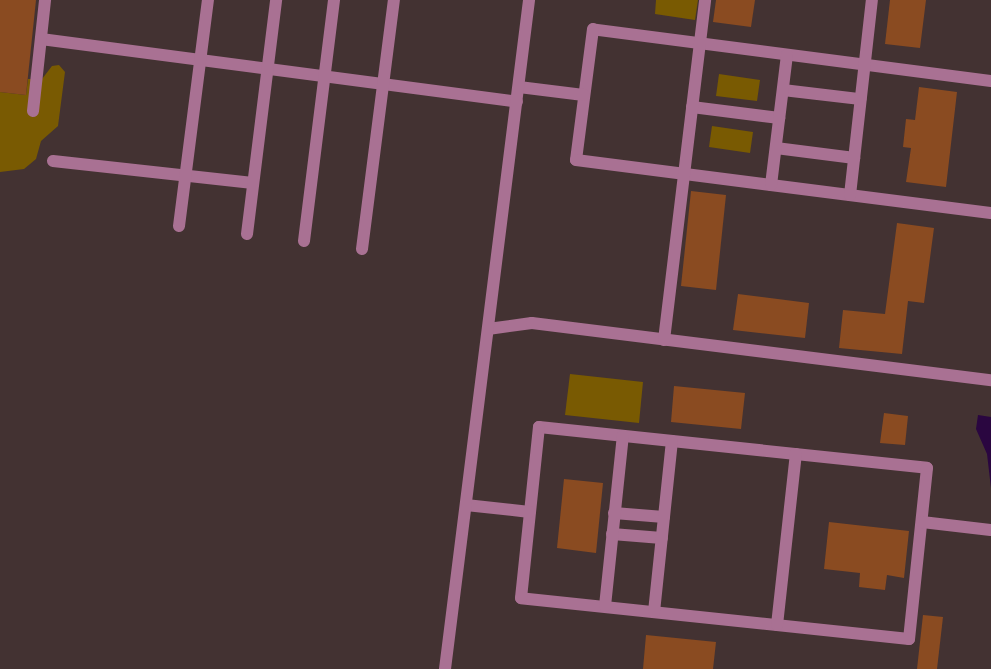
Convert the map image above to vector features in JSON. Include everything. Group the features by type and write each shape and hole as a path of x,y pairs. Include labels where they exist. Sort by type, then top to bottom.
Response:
{"street":[{"path":"33,111 45,0"},
{"path":"179,226 208,0"},
{"path":"247,234 276,0"},
{"path":"304,241 334,0"},
{"path":"362,249 394,0"},
{"path":"445,669 530,0"},
{"path":"664,340 705,0"},
{"path":"850,195 872,0"},
{"path":"991,81 593,29 576,160 991,213"},
{"path":"41,39 517,102"},
{"path":"771,185 787,55"},
{"path":"518,87 584,95"},
{"path":"783,90 860,99"},
{"path":"692,107 779,118"},
{"path":"776,148 854,158"},
{"path":"53,161 254,184"},
{"path":"488,329 532,323 991,380"},
{"path":"539,427 623,436 927,468 909,639 521,598 539,427"},
{"path":"605,606 623,436"},
{"path":"654,612 672,441"},
{"path":"777,625 796,454"},
{"path":"466,505 530,512"},
{"path":"614,513 664,517"},
{"path":"922,522 991,530"},
{"path":"612,534 662,538"}],"shaded area":[{"path":"656,0 698,0 695,20 655,14"},
{"path":"59,65 65,72 58,126 41,141 36,159 24,169 0,172 0,92 26,95 28,79 42,79 52,66"},
{"path":"719,74 760,80 757,101 716,96"},
{"path":"712,126 753,132 750,153 709,147"},
{"path":"570,374 643,382 639,423 565,415"},
{"path":"978,415 991,417 991,488 987,454 976,429"}],"building":[{"path":"0,0 36,0 26,95 0,92"},
{"path":"716,0 755,0 751,27 713,22"},
{"path":"890,0 926,0 920,48 885,44"},
{"path":"919,87 957,92 946,187 906,182 911,148 903,147 906,119 915,120"},
{"path":"691,191 726,195 716,290 681,286"},
{"path":"897,223 934,228 924,303 908,301 902,354 839,348 843,310 885,314"},
{"path":"738,294 809,303 805,338 733,330"},
{"path":"674,386 745,393 741,429 671,422"},
{"path":"884,413 908,416 905,445 880,443"},
{"path":"564,479 603,483 596,553 557,548"},
{"path":"829,522 909,531 904,578 887,575 885,590 859,587 860,573 824,569"},
{"path":"923,615 943,617 937,669 917,669"},
{"path":"646,635 716,642 713,669 643,669"}]}
